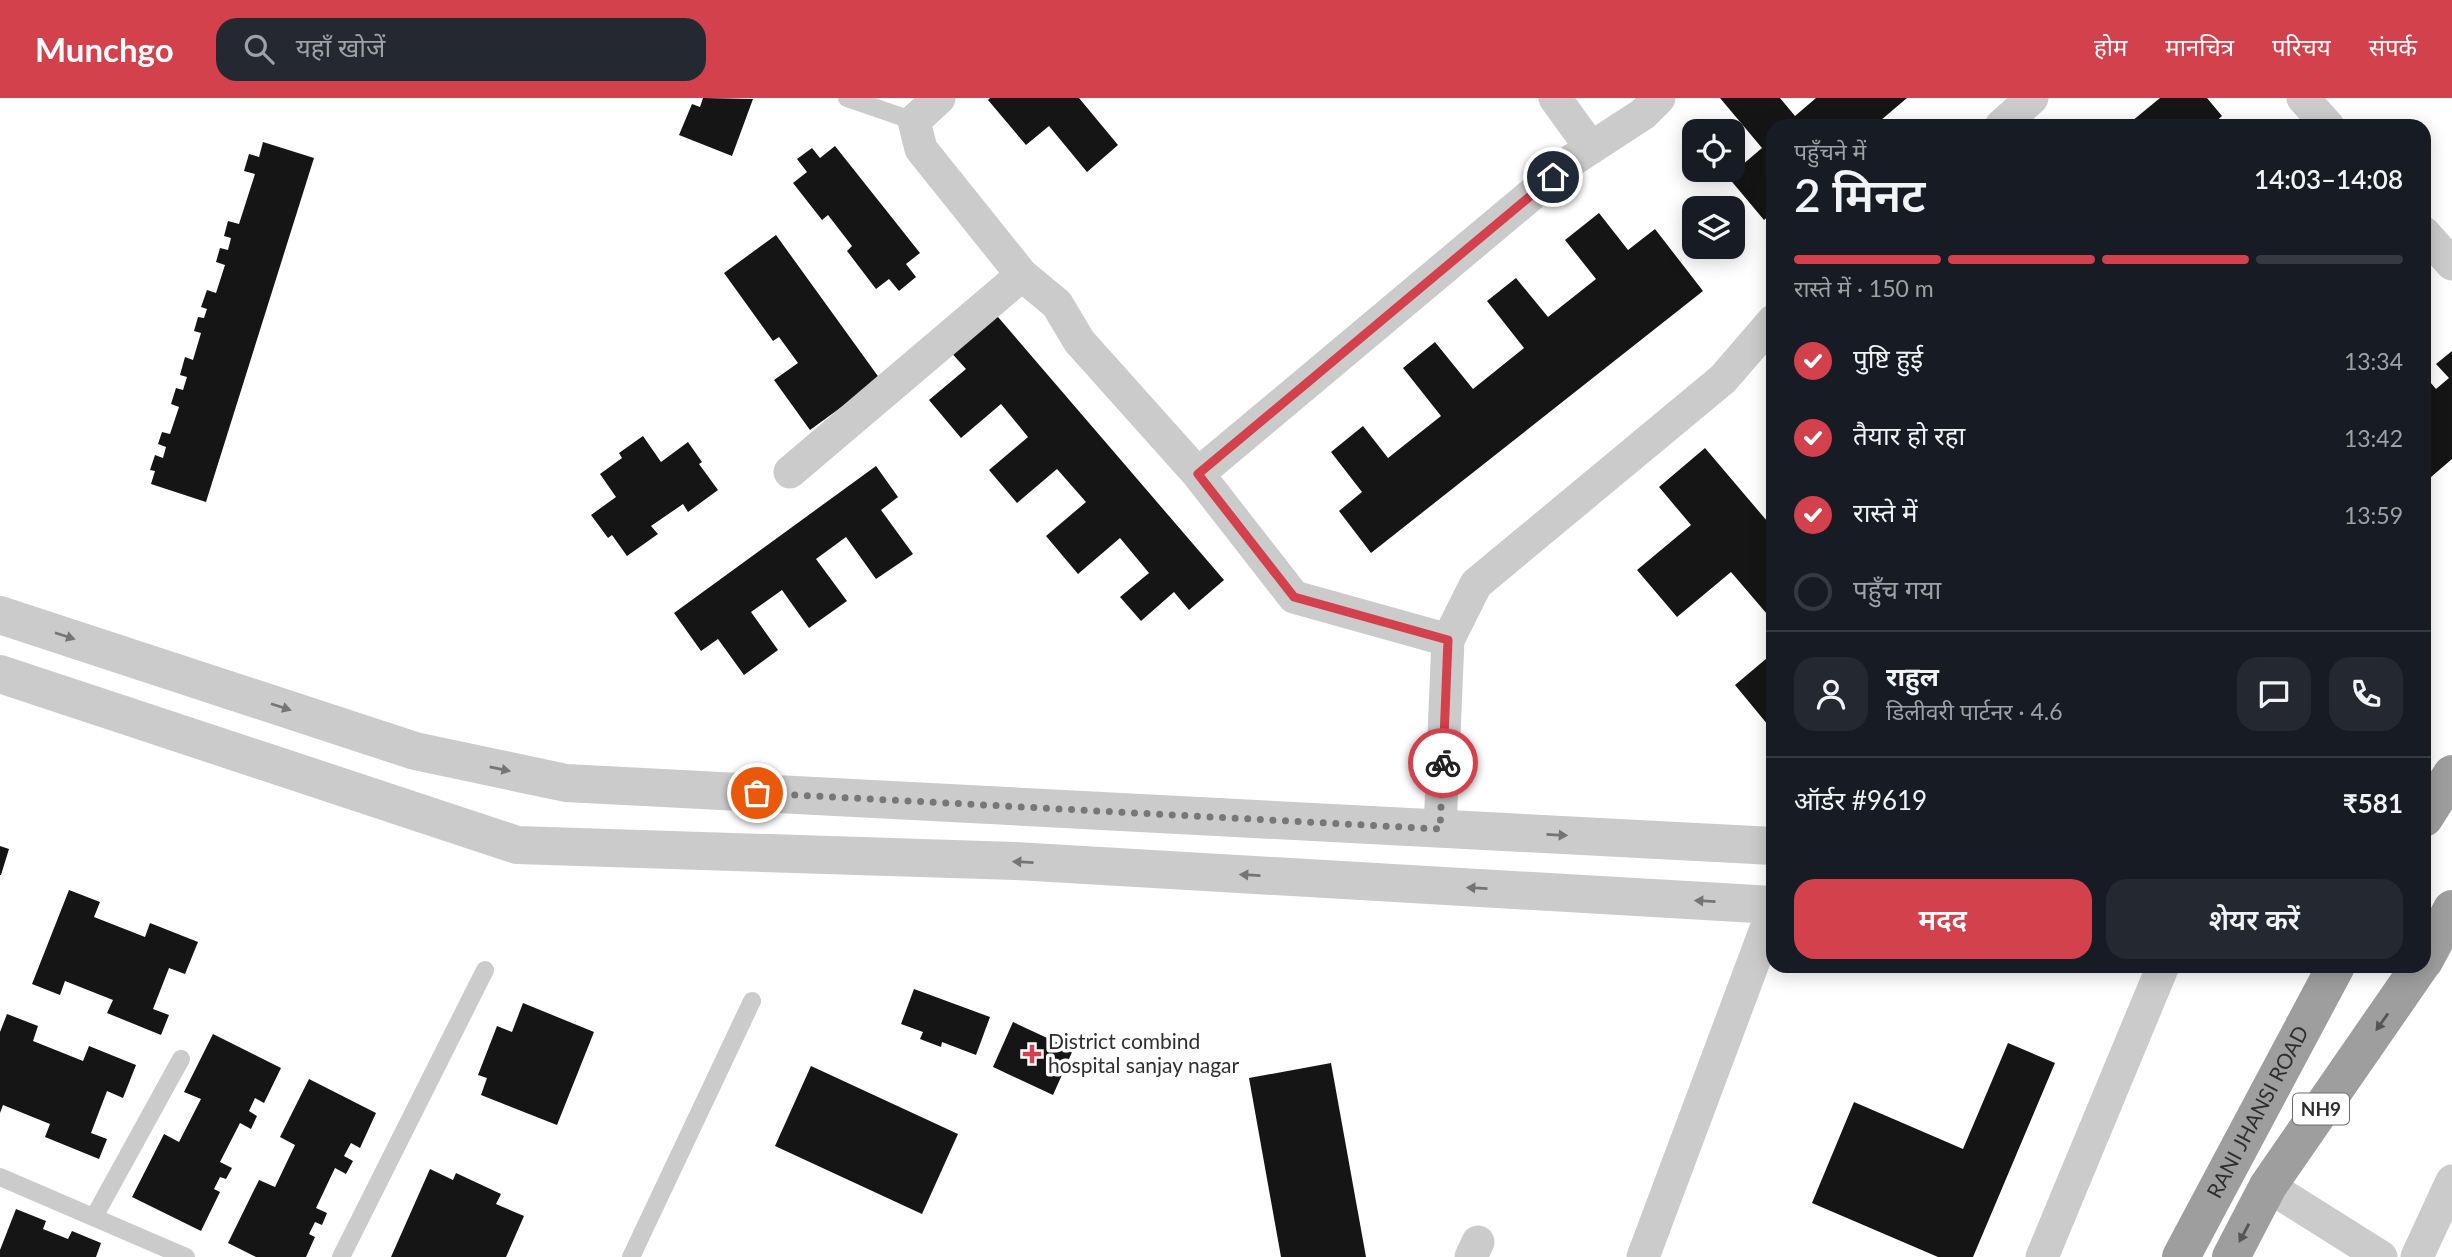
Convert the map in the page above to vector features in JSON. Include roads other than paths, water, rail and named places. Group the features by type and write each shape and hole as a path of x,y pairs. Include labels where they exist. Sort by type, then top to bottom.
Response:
{"highway":[{"path":"2431,807 2452,774"},
{"path":"2431,948 2452,909"},
{"name":"RANI JHANSI ROAD","path":"2181,1257 2332,973"},
{"name":"RANI JHANSI ROAD","path":"2231,1257 2268,1186 2415,973"}],"street":[{"path":"939,98 914,121 921,149 1022,275 1057,304 1079,341 1198,474 1294,597 1448,640"},
{"path":"1555,98 1591,148"},
{"path":"1198,474 1574,159 1643,114 1659,98"},
{"path":"2009,119 2032,98"},
{"path":"2303,98 2322,119"},
{"path":"2431,241 2452,264"},
{"path":"790,472 1022,275"},
{"path":"1440,829 1448,640 1476,584 1723,379 1766,329"},
{"path":"0,615 415,751 566,783 1766,846"},
{"path":"0,674 517,845 1015,861 1766,908"},
{"path":"1643,1257 1766,927"},
{"path":"2042,1257 2160,973"},
{"path":"2417,1257 2452,1181"},
{"path":"2268,1186 2381,1257"}],"lane":[{"path":"847,98 914,121"},
{"path":"341,1257 485,970"},
{"path":"631,1257 752,1001"},
{"path":"94,1217 181,1059"},
{"path":"0,1177 186,1257"}],"place":[{"name":"District combind hospital sanjay nagar","path":"1032,1054"}]}
